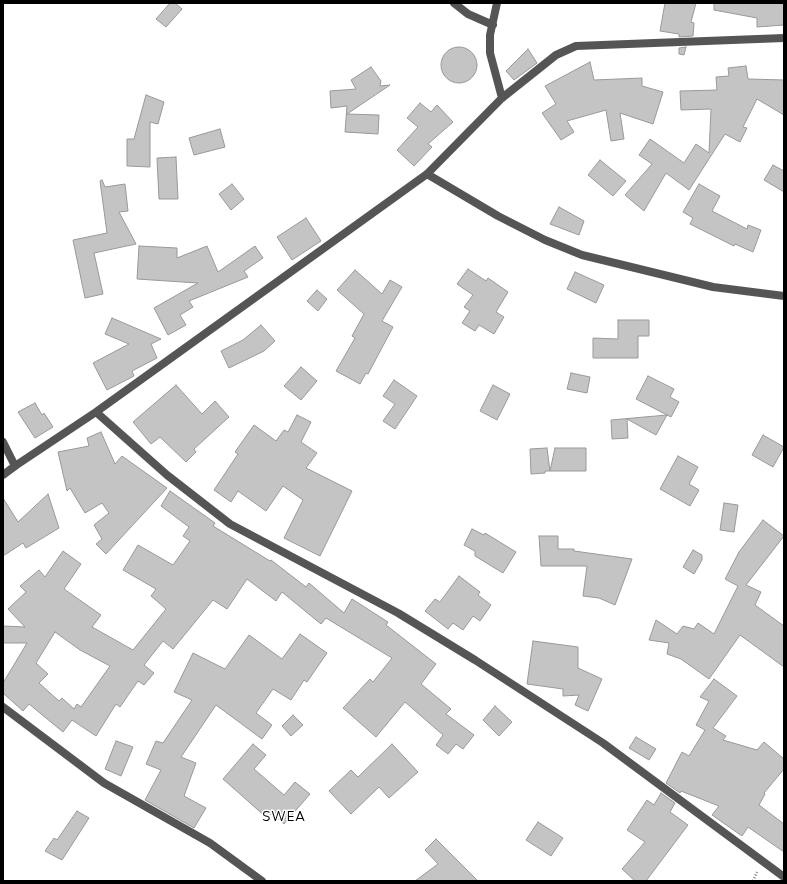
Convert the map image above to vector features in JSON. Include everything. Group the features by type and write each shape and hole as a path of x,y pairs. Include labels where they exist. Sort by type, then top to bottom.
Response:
{"street":[{"path":"454,3 468,14 492,25"},
{"path":"497,3 492,25 490,53 502,98"},
{"path":"3,475 96,412 427,174 502,98 556,55 576,46 784,38"},
{"path":"427,174 498,216 545,240 582,255 713,287 784,296"},
{"path":"96,412 167,476 230,524 398,612 475,660 603,743 784,877"},
{"path":"3,442 15,466"},
{"path":"3,707 104,783 210,843 262,881"}],"building":[{"path":"170,3 175,3 182,9 166,27 156,19"},
{"path":"665,3 696,3 691,22 694,23 693,36 679,37 679,34 660,31"},
{"path":"714,3 784,3 784,25 757,27 757,18 714,10"},
{"path":"463,47 472,52 476,58 476,72 472,78 463,83 455,83 446,78 442,72 441,61 446,52 452,48"},
{"path":"686,47 684,55 679,54 679,48"},
{"path":"528,49 537,63 514,80 506,71"},
{"path":"590,62 594,80 642,78 642,86 663,92 653,124 620,113 624,139 611,141 606,110 567,121 574,132 561,140 542,113 556,104 545,86"},
{"path":"746,66 748,79 784,80 784,115 757,99 743,127 747,128 740,142 725,134 689,190 666,173 644,211 625,195 652,164 639,155 650,139 684,163 696,144 709,153 711,109 681,110 680,91 717,90 716,77 729,76 728,68"},
{"path":"371,67 381,81 380,86 390,85 347,114 379,115 378,134 345,132 347,106 331,108 330,91 356,89 351,80"},
{"path":"146,95 164,102 158,124 150,122 150,167 127,166 127,139 134,139"},
{"path":"420,103 431,112 437,105 453,122 428,144 432,147 414,166 397,150 418,127 407,118"},
{"path":"220,129 225,147 194,155 189,138"},
{"path":"176,157 178,199 159,199 157,158"},
{"path":"600,160 626,181 613,196 588,175"},
{"path":"773,165 784,171 784,192 764,180"},
{"path":"102,180 105,187 125,184 128,211 119,212 136,244 94,253 103,294 85,298 73,240 107,233 100,181"},
{"path":"232,184 244,199 231,210 219,194"},
{"path":"699,184 720,196 712,211 747,229 748,225 761,230 753,252 735,244 734,246 690,224 693,218 683,212"},
{"path":"559,207 584,221 579,235 550,224"},
{"path":"306,218 321,241 292,260 277,237"},
{"path":"139,246 177,248 177,258 207,246 218,272 255,246 263,258 244,271 248,277 189,301 193,307 180,315 186,325 168,335 154,308 198,283 137,279"},
{"path":"468,269 486,281 488,278 508,292 496,312 504,317 494,334 479,325 475,331 462,323 470,311 464,307 473,295 457,284"},
{"path":"355,270 382,294 390,280 402,287 382,321 393,327 368,374 366,373 360,384 336,371 355,338 352,336 364,314 337,290"},
{"path":"575,272 604,285 596,303 567,289"},
{"path":"317,290 327,299 318,311 307,301"},
{"path":"112,318 161,339 151,344 157,358 132,371 134,376 107,390 93,363 129,344 105,334"},
{"path":"618,320 649,320 649,336 638,336 638,358 593,358 593,338 618,339"},
{"path":"261,325 275,341 264,351 229,368 221,351 243,340"},
{"path":"301,367 317,381 301,400 284,386"},
{"path":"571,373 590,377 587,393 567,389"},
{"path":"648,376 674,389 670,397 679,402 671,417 636,399"},
{"path":"394,380 417,396 395,429 383,421 395,404 383,396"},
{"path":"176,385 202,414 215,401 229,417 194,449 196,452 186,462 160,437 151,444 133,422"},
{"path":"493,385 510,394 497,420 480,411"},
{"path":"35,403 42,415 44,413 53,427 35,438 18,412"},
{"path":"297,415 311,422 301,442 317,453 306,468 352,491 320,556 284,538 303,500 283,486 266,511 238,491 231,502 214,490 238,454 235,452 254,425 276,441 284,430 288,432"},
{"path":"667,415 656,435 627,419 628,438 612,439 611,420"},
{"path":"101,432 115,464 122,456 167,488 106,554 96,544 102,539 94,525 109,513 102,503 85,513 70,488 67,491 58,452 89,446 87,438"},
{"path":"763,435 784,447 773,467 752,455"},
{"path":"547,448 550,471 531,474 530,449"},
{"path":"555,448 586,448 586,471 550,471"},
{"path":"678,456 698,467 689,484 699,490 690,506 660,489"},
{"path":"170,491 215,523 213,526 270,561 271,560 306,587 309,583 344,613 352,599 388,622 386,625 436,664 421,684 451,709 446,714 474,735 463,749 456,744 448,754 436,745 443,735 405,702 376,737 343,708 370,679 373,682 392,658 326,618 321,624 282,592 276,601 247,579 227,609 213,600 173,649 163,641 144,665 154,673 144,685 138,681 120,707 116,704 96,736 72,720 63,732 29,704 23,711 3,693 3,683 27,643 3,643 3,626 25,627 8,609 26,592 20,586 39,570 45,577 63,551 81,564 64,589 101,615 92,627 133,650 166,609 151,596 156,589 123,570 138,545 173,565 190,541 183,536 189,527 161,506","holes":["55,632 80,650 110,666 81,707 77,704 74,709 62,698 59,701 39,683 48,674 36,663"]},
{"path":"48,494 59,528 26,548 23,543 3,556 3,498 18,522"},
{"path":"724,503 738,505 734,532 720,530"},
{"path":"763,520 784,536 746,585 761,592 755,605 784,626 784,667 740,635 709,679 681,659 667,654 669,643 649,640 656,620 677,634 683,626 694,629 698,623 714,634 738,586 725,579 739,552"},
{"path":"472,529 484,535 485,533 516,552 503,573 475,556 475,551 464,545"},
{"path":"539,536 558,536 558,549 574,549 574,551 632,559 615,605 599,598 583,596 587,566 541,566"},
{"path":"693,550 702,555 702,560 694,574 683,567"},
{"path":"459,576 480,592 478,595 491,605 480,621 473,616 463,630 453,623 448,629 425,611 435,599 440,602"},
{"path":"300,634 327,653 307,682 304,680 291,700 273,689 256,713 272,725 262,739 216,705 181,757 196,763 184,796 206,808 194,828 145,800 161,770 146,764 156,741 163,743 192,700 174,692 193,653 225,669 249,635 282,659"},
{"path":"533,641 578,647 578,668 602,679 588,711 575,705 579,695 563,696 563,689 527,684"},
{"path":"714,679 737,696 713,728 726,736 723,740 757,750 764,742 784,759 784,769 764,793 765,794 759,805 784,824 784,852 748,827 742,836 712,815 719,806 681,791 680,793 666,783 682,752 689,756 705,730 696,725 709,701 700,697"},
{"path":"495,706 512,722 499,736 483,720"},
{"path":"293,715 303,725 291,736 282,726"},
{"path":"636,737 656,749 649,760 629,748"},
{"path":"116,741 133,747 121,776 105,769"},
{"path":"253,744 266,755 254,769 284,795 295,782 310,794 284,824 272,813 267,818 223,779"},
{"path":"392,744 418,772 389,798 379,787 351,814 329,791 351,770 358,777"},
{"path":"661,793 675,803 670,812 688,825 646,881 635,881 622,869 645,842 627,830 647,800 654,805"},
{"path":"77,811 89,818 62,860 45,851 54,838 57,840"},
{"path":"538,822 563,838 551,856 526,840"},
{"path":"436,839 478,881 415,881 438,864 425,850"}],"district":[{"name":"SWEA","path":"284,817"}]}
